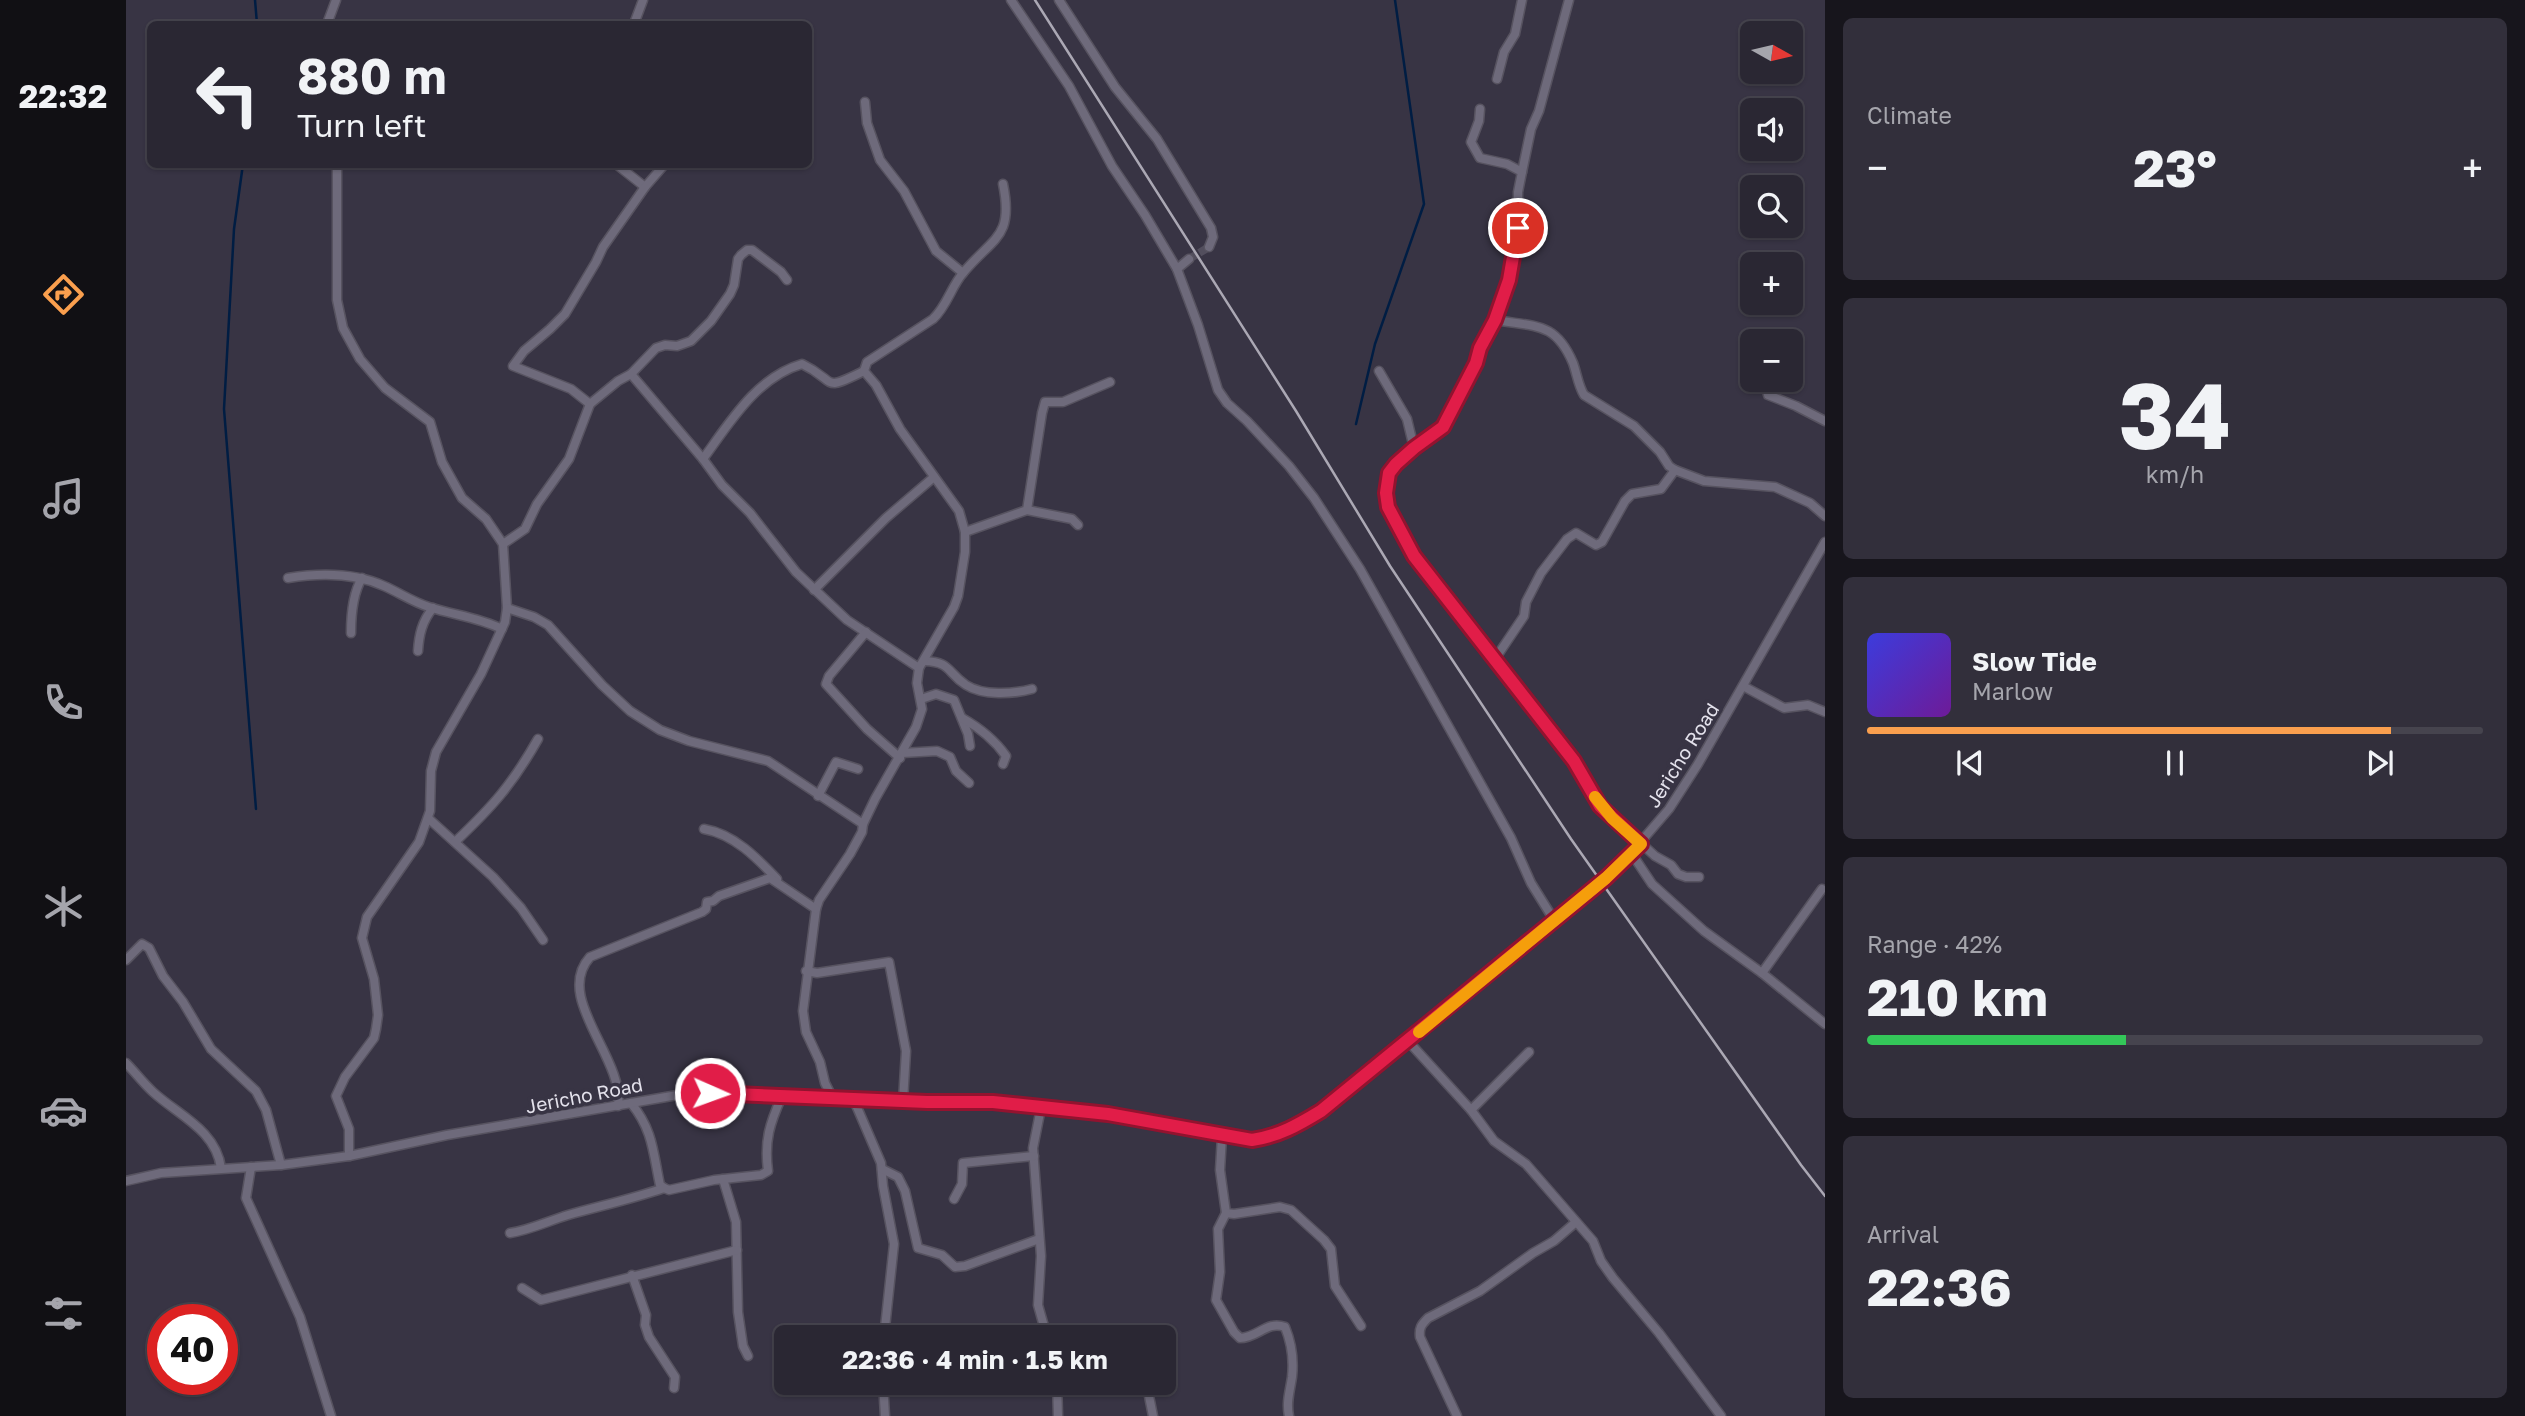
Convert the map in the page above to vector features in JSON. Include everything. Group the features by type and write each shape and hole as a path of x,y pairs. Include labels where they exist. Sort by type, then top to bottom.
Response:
{"street":[{"path":"328,21 336,0"},
{"path":"635,21 643,0"},
{"path":"1011,0 1069,86 1112,166 1177,269 1218,390 1227,403 1289,466 1314,498 1360,569 1511,838 1531,883 1554,920"},
{"path":"1059,0 1115,87 1157,139 1211,228 1213,237 1209,247"},
{"path":"1497,79 1504,52 1515,34 1522,0"},
{"path":"1569,0 1548,80 1531,129 1518,192 1518,228 1509,280 1495,320 1443,427 1414,448 1389,473 1386,493 1388,507 1414,556 1574,761 1600,806 1641,844 1671,865 1678,874 1699,877"},
{"path":"866,102 867,123 880,160 904,191 936,251 963,273"},
{"path":"1480,109 1479,121 1471,142 1480,158 1507,164 1522,172"},
{"path":"337,168 337,300 343,328 360,359 385,388 430,422 442,462 462,498 486,519 503,544 507,608 502,629 475,685 436,751 431,771 428,818 410,858 367,917 363,929 363,947 374,978 378,1016 374,1038 345,1077 336,1096 349,1129 349,1156"},
{"path":"621,168 645,187"},
{"path":"590,404 571,389 513,366 524,351 565,314 603,247 645,187 662,168"},
{"path":"704,458 750,398 774,377 802,364 829,384 839,384 864,372 867,362 933,319 942,310 963,273 1001,233 1008,206 1003,184"},
{"path":"503,544 525,529 547,488 569,459 590,404 631,374 656,348 685,344 710,321 734,285 738,259 747,250 757,254 781,272 787,280"},
{"path":"1177,269 1189,259"},
{"path":"1495,320 1537,327 1554,333 1574,366 1584,395 1634,426 1660,452 1668,466 1704,481 1775,488 1810,503 1825,516"},
{"path":"1379,371 1407,419 1414,448"},
{"path":"832,1097 806,1032 803,1011 816,909 819,900 850,854 862,832 874,799 916,727 922,709 917,682 921,664 958,596 965,552 965,532 959,511 900,429 876,385 864,372"},
{"path":"631,374 704,458 722,485 750,513 796,572 847,620 921,664 942,662 967,686 1004,694 1032,689"},
{"path":"1027,510 1044,403 1063,402 1110,382"},
{"path":"1768,392 1768,395 1825,421"},
{"path":"1495,659 1524,616 1526,602 1541,573 1567,538 1576,533 1596,545 1602,542 1625,501 1632,494 1661,489 1675,470"},
{"path":"814,590 886,518 934,477"},
{"path":"965,532 1027,510 1072,519 1078,525"},
{"name":"Jericho Road","path":"126,1181 162,1173 281,1165 349,1156 447,1135 689,1093 993,1102 1108,1114 1252,1140 1271,1137 1294,1128 1321,1111 1569,908 1641,844 1669,809 1698,764 1825,542"},
{"path":"288,578 310,575 362,578 384,586 411,601 483,620 502,629"},
{"path":"351,633 352,612 362,578"},
{"path":"418,651 421,630 426,616 433,608"},
{"path":"507,608 548,625 602,685 630,710 660,730 689,741 768,761 863,824"},
{"path":"866,632 826,684 867,729 901,756 937,751 950,757 956,771 969,783"},
{"path":"1743,686 1784,708 1808,705 1825,712"},
{"path":"921,699 936,694 954,700 970,746"},
{"path":"962,718 998,744 1006,756 1003,764"},
{"path":"455,842 496,803 519,773 538,739"},
{"path":"818,796 836,762 858,769"},
{"path":"428,818 493,877 521,908 543,940"},
{"path":"704,829 730,838 751,854 789,891"},
{"path":"1629,856 1652,884 1704,931 1825,1024"},
{"path":"618,1106 620,1093 615,1075 582,1004 579,989 584,963 590,957 702,912 706,909 707,902 719,896 770,878 816,909"},
{"path":"1762,973 1822,888"},
{"path":"126,960 142,944 149,948 163,976 183,1002 204,1041 256,1091 266,1110 281,1165"},
{"path":"806,971 817,973 889,962 906,1051 903,1101"},
{"path":"1408,1041 1471,1110 1494,1141 1525,1164 1592,1241 1613,1278 1659,1333 1721,1416"},
{"path":"1471,1110 1529,1052"},
{"path":"126,1063 153,1092 194,1123 215,1147 221,1168"},
{"path":"631,1103 644,1119 650,1132 660,1185 669,1190 723,1179 761,1175 768,1171 768,1127 782,1096"},
{"path":"853,1098 875,1144 882,1169 894,1244 885,1325"},
{"path":"1041,1108 1034,1156 1041,1255 1038,1305 1044,1325"},
{"path":"1222,1136 1220,1170 1226,1213 1218,1229 1220,1272 1216,1300 1240,1338 1253,1335 1268,1325 1285,1328 1293,1350 1287,1406 1289,1416"},
{"path":"954,1199 962,1184 963,1163 1034,1156"},
{"path":"251,1167 246,1198 300,1317 331,1416"},
{"path":"882,1169 898,1177 905,1191 918,1248 942,1255 955,1266 965,1266 1039,1239"},
{"path":"723,1179 736,1222 738,1312 743,1346 748,1356"},
{"path":"510,1233 525,1231 569,1215 664,1188"},
{"path":"1226,1213 1280,1207 1292,1210 1325,1240 1331,1249 1335,1286 1361,1326"},
{"path":"1457,1416 1420,1337 1422,1324 1428,1318 1480,1291 1554,1241 1576,1222"},
{"path":"522,1287 541,1300 737,1250"},
{"path":"632,1275 646,1315 645,1325 649,1337 675,1377 674,1388"},
{"path":"884,1395 885,1416"},
{"path":"1058,1395 1058,1416"},
{"path":"1148,1395 1153,1416"}],"waterway":[{"path":"255,0 257,21"},
{"path":"1356,424 1375,344 1424,204 1395,0"},
{"path":"242,168 234,229 224,409 256,809"}],"tunnel":[{"path":"1189,259 1209,247"}],"railway":[{"path":"1035,0 1296,411 1390,566 1571,839 1825,1196"}],"slow traffic":[{"path":"1419,1032 1606,878 1641,844 1600,806 1595,797"}],"route":[{"path":"710,1093 993,1102 1108,1114 1252,1140 1271,1137 1294,1128 1321,1111 1632,854 1641,844 1600,806 1574,761 1414,556 1388,507 1386,482 1389,473 1414,448 1443,427 1476,363 1509,280 1518,228"}]}
